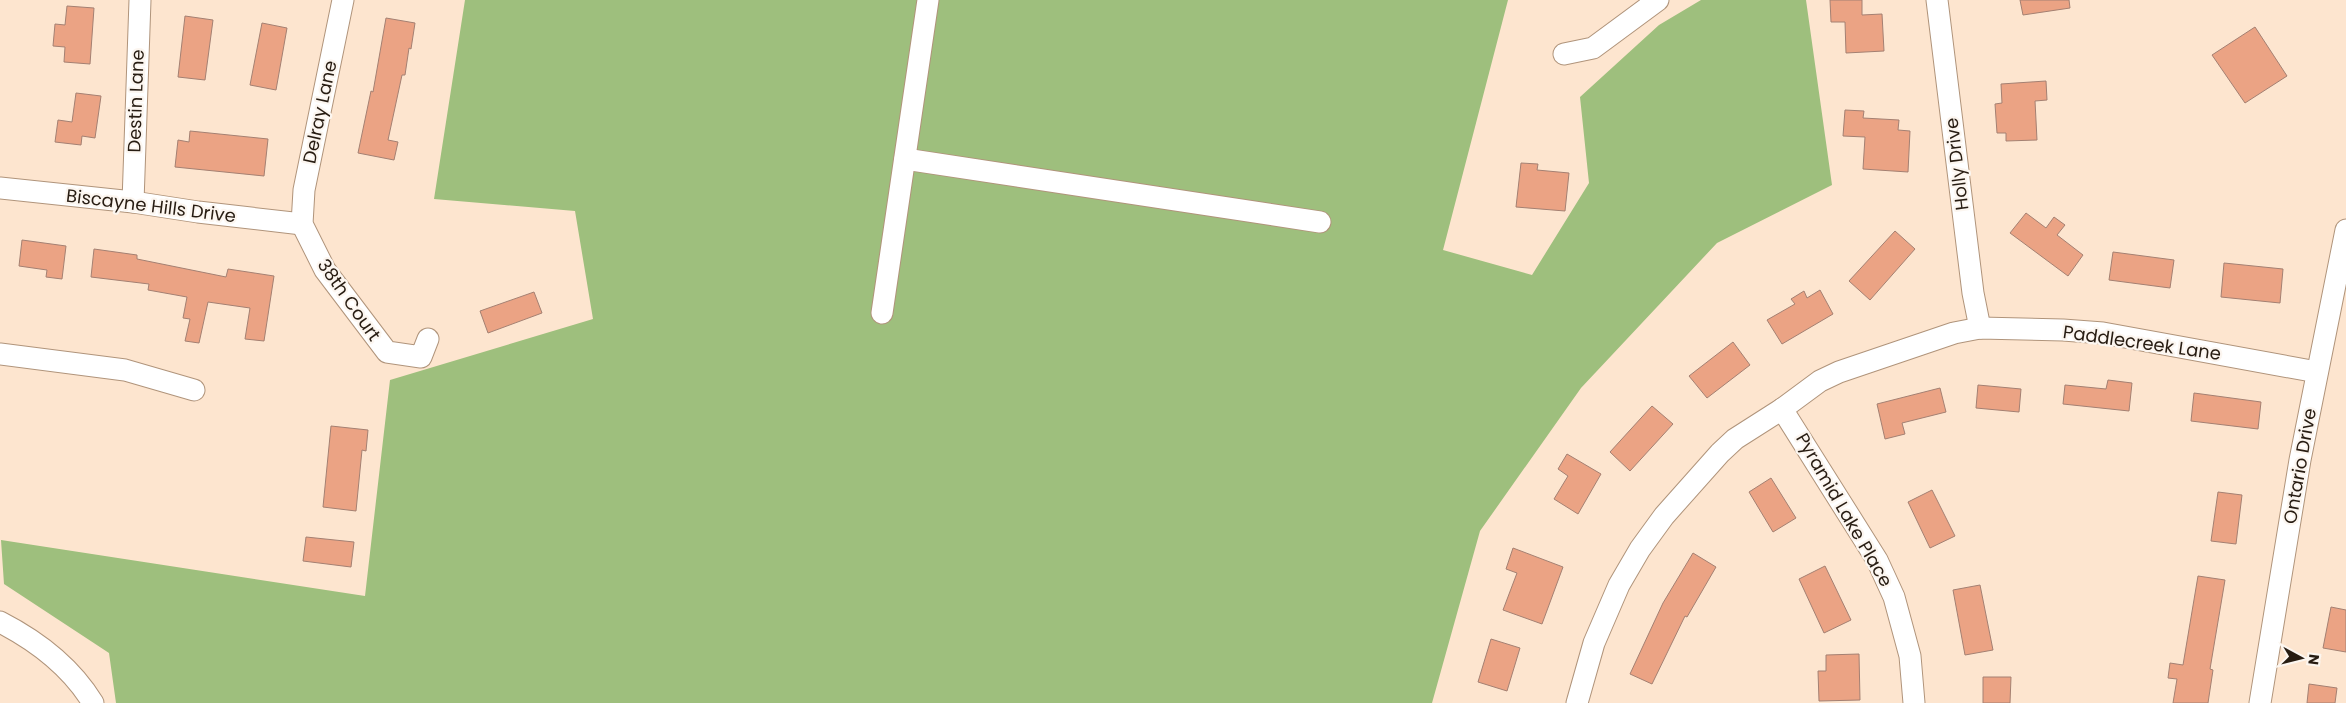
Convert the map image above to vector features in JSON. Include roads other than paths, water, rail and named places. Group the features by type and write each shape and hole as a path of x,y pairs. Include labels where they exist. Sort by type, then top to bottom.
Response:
{"street":[{"name":"Destin Lane","path":"133,202 140,0"},
{"name":"Delray Lane","path":"302,224 304,190 343,0"},
{"path":"882,313 928,0"},
{"path":"1564,54 1593,48 1658,0"},
{"name":"Holly Drive","path":"1937,0 1973,293 1980,328"},
{"path":"904,159 1320,222"},
{"name":"Biscayne Hills Drive","path":"0,188 133,202 198,212 302,224"},
{"name":"38th Court","path":"302,224 325,270 387,352 421,358 428,339"},
{"name":"Ontario Drive","path":"2260,703 2317,372 2346,230"},
{"name":"Paddlecreek Lane","path":"1577,703 1594,643 1619,585 1640,549 1677,499 1735,439 1782,409 1820,381 1839,372 1954,333 1980,328 2102,333 2317,372"},
{"path":"0,354 125,370 194,390"},
{"name":"Pyramid Lake Place","path":"1782,409 1804,440 1881,568 1894,597 1910,656 1914,703"},
{"path":"0,622 21,633 54,657 84,688 93,703"}]}
